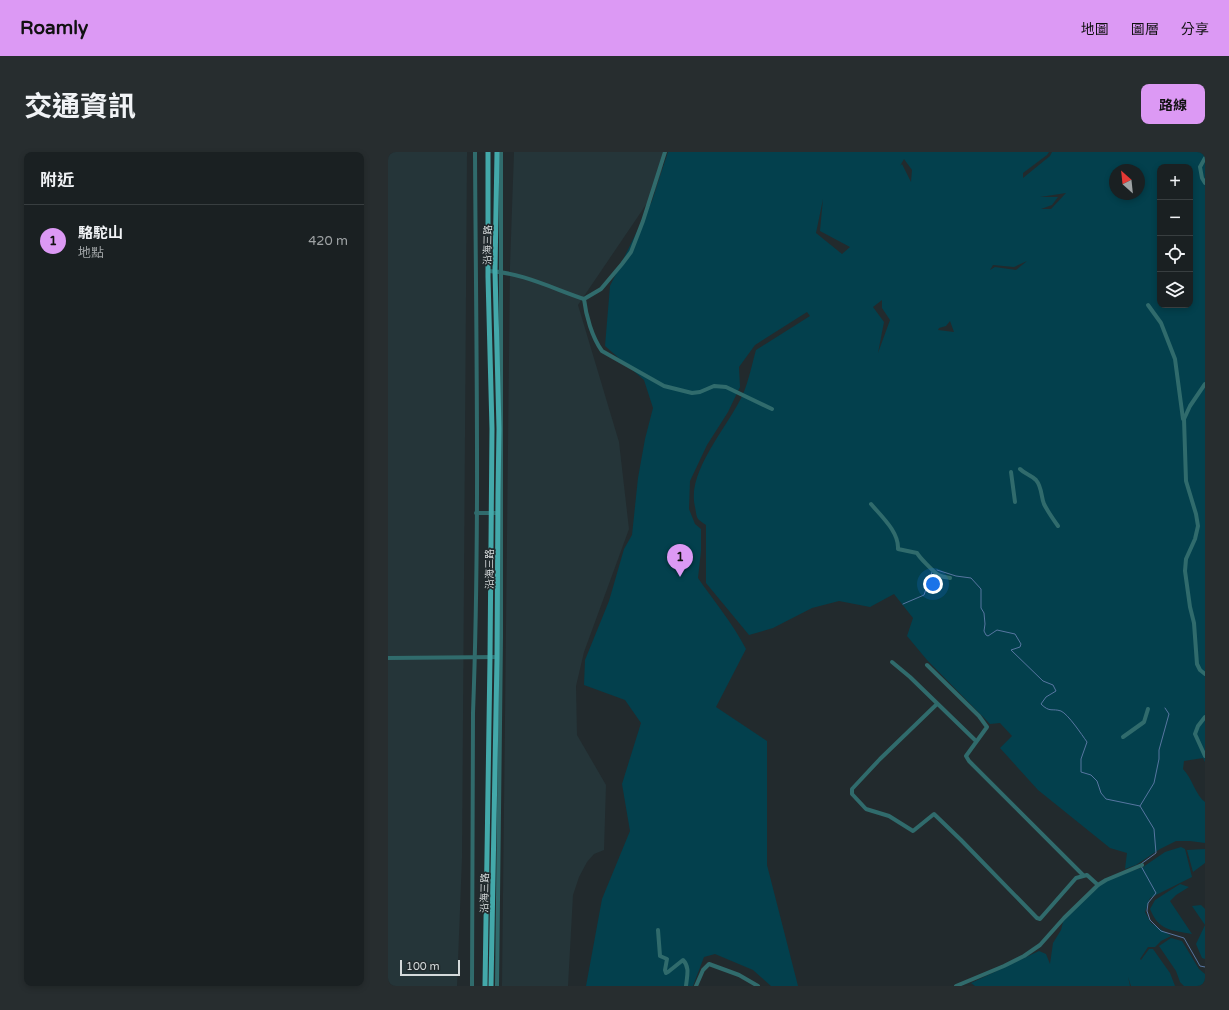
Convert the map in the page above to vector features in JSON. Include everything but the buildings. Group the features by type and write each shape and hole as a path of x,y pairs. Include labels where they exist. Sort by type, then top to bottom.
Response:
{"main road":[{"name":"沿海三路","path":"485,986 491,572 488,152"},
{"name":"沿海三路","path":"491,986 497,824 500,572 495,271 497,152"}],"street":[{"name":"沿海三路","path":"473,986 476,897 473,892 473,713 476,513 475,152"},
{"name":"沿海三路","path":"500,513 502,272 501,152"},
{"path":"488,271 515,275 584,299 601,289 631,252 643,222 665,152"},
{"path":"1205,158 1200,168 1202,178 1205,183"},
{"path":"584,299 585,308 597,344 602,351 664,386 692,393 700,392 714,386 726,387 772,409"},
{"path":"1148,305 1160,323 1175,359 1184,419 1186,481 1198,526 1195,539 1186,559 1185,571 1190,607 1194,623 1197,664 1200,670 1205,674"},
{"path":"1184,419 1190,406 1205,384"},
{"path":"1020,469 1036,480 1040,488 1044,504 1058,526"},
{"path":"1011,472 1015,502"},
{"path":"871,504 899,541 898,549 917,553 919,558 925,561 938,575 950,578"},
{"path":"476,513 500,513"},
{"path":"491,572 500,572"},
{"path":"388,658 499,657"},
{"path":"892,662 910,677 976,741"},
{"path":"927,665 979,716 987,727 966,756 969,762 1083,875 1087,875 1098,885"},
{"path":"490,689 499,688"},
{"path":"937,704 852,789 852,794 866,809 889,816 913,831 934,814 1037,918 1040,919 1076,878 1083,875"},
{"path":"1123,737 1144,722 1148,709"},
{"path":"1205,717 1198,726 1195,734 1205,756"},
{"path":"489,742 498,742"},
{"path":"488,788 497,788"},
{"path":"488,824 497,824"},
{"path":"487,863 496,863"},
{"name":"沿海三路","path":"496,863 497,986"},
{"path":"956,986 1024,956 1040,945 1064,918 1098,885 1106,880 1140,866"},
{"path":"658,930 660,956 667,959 665,970 666,973 682,960 687,964 688,968 686,986"},
{"path":"696,986 703,970 709,964 739,975 758,986"}],"shaded area":[{"path":"388,152 467,152 462,858 457,986 388,986"},
{"path":"514,152 665,152 660,184 578,305 619,442 629,529 584,652 576,686 577,735 606,785 604,850 594,854 587,862 579,877 573,895 568,986 502,986 510,266"},
{"path":"668,152 1049,152 1023,173 1023,178 1050,156 1052,152 1205,152 1205,762 1203,758 1184,761 1183,769 1199,796 1205,802 1205,843 1176,841 1160,849 1136,865 1125,869 1127,853 1110,848 1038,790 1000,748 1012,736 1000,723 990,724 927,660 907,636 913,618 894,594 870,607 839,601 812,608 773,628 749,635 706,583 706,525 698,519 696,515 694,493 697,479 710,449 737,407 743,394 749,378 756,350 810,316 807,312 755,345 739,367 740,387 728,412 707,445 690,481 689,509 695,524 701,529 701,551 698,578 746,649 716,707 767,741 767,865 798,986 771,986 753,970 715,954 704,957 693,986 586,986 602,899 630,831 622,784 641,723 625,700 584,685 585,660 609,601 624,549 632,535 638,478 645,439 653,408 644,380 605,346 610,286 652,201","holes":["904,159 912,170 911,182 902,164 900,166","1066,193 1051,209 1041,209 1052,205 1058,197 1040,197","823,199 820,231 850,247 842,254 816,233","1027,261 1016,270 995,267 990,270 993,265 1014,267","882,300 882,308 890,320 878,353 884,322 873,307","950,321 954,332 938,330 939,328 946,326"]},
{"path":"1181,847 1185,849 1192,877 1150,898 1145,912 1151,923 1171,936 1161,941 1155,947 1148,947 1140,959 1141,960 1149,949 1153,949 1170,973 1175,986 1131,986 1128,977 1130,986 975,986 971,983 1039,951 1046,954 1050,964 1053,943 1061,930 1064,918 1104,881 1143,867 1165,852"},
{"path":"1205,849 1205,863 1193,872 1187,850"},
{"path":"1180,884 1189,887 1176,895 1170,901 1192,934 1172,930 1162,926 1157,922 1150,909 1155,900"},
{"path":"1201,905 1205,909 1205,925 1192,906"},
{"path":"1205,925 1205,959 1202,958 1196,944"},
{"path":"1171,938 1182,941 1199,969 1205,974 1205,983 1202,986 1184,986 1180,982 1176,971 1159,946"}],"waterway":[{"path":"937,570 956,576 971,578 981,589 981,608 984,613 984,631 986,635 988,636 997,630 1015,634 1021,644 1020,647 1011,650 1043,681 1053,685 1056,691 1046,697 1041,704 1049,709 1058,710 1064,713 1087,742 1081,759 1081,772 1091,775 1097,781 1101,793 1106,799 1140,806 1154,829 1156,853 1141,864"},
{"path":"903,604 924,595 932,572"},
{"path":"1140,806 1154,783 1159,759 1159,750 1169,714 1165,708"},
{"path":"1141,866 1156,893 1148,903 1147,911 1150,920 1161,931 1184,938 1200,966 1205,967"}],"place":[{"name":"駱駝山","path":"680,577"}]}
